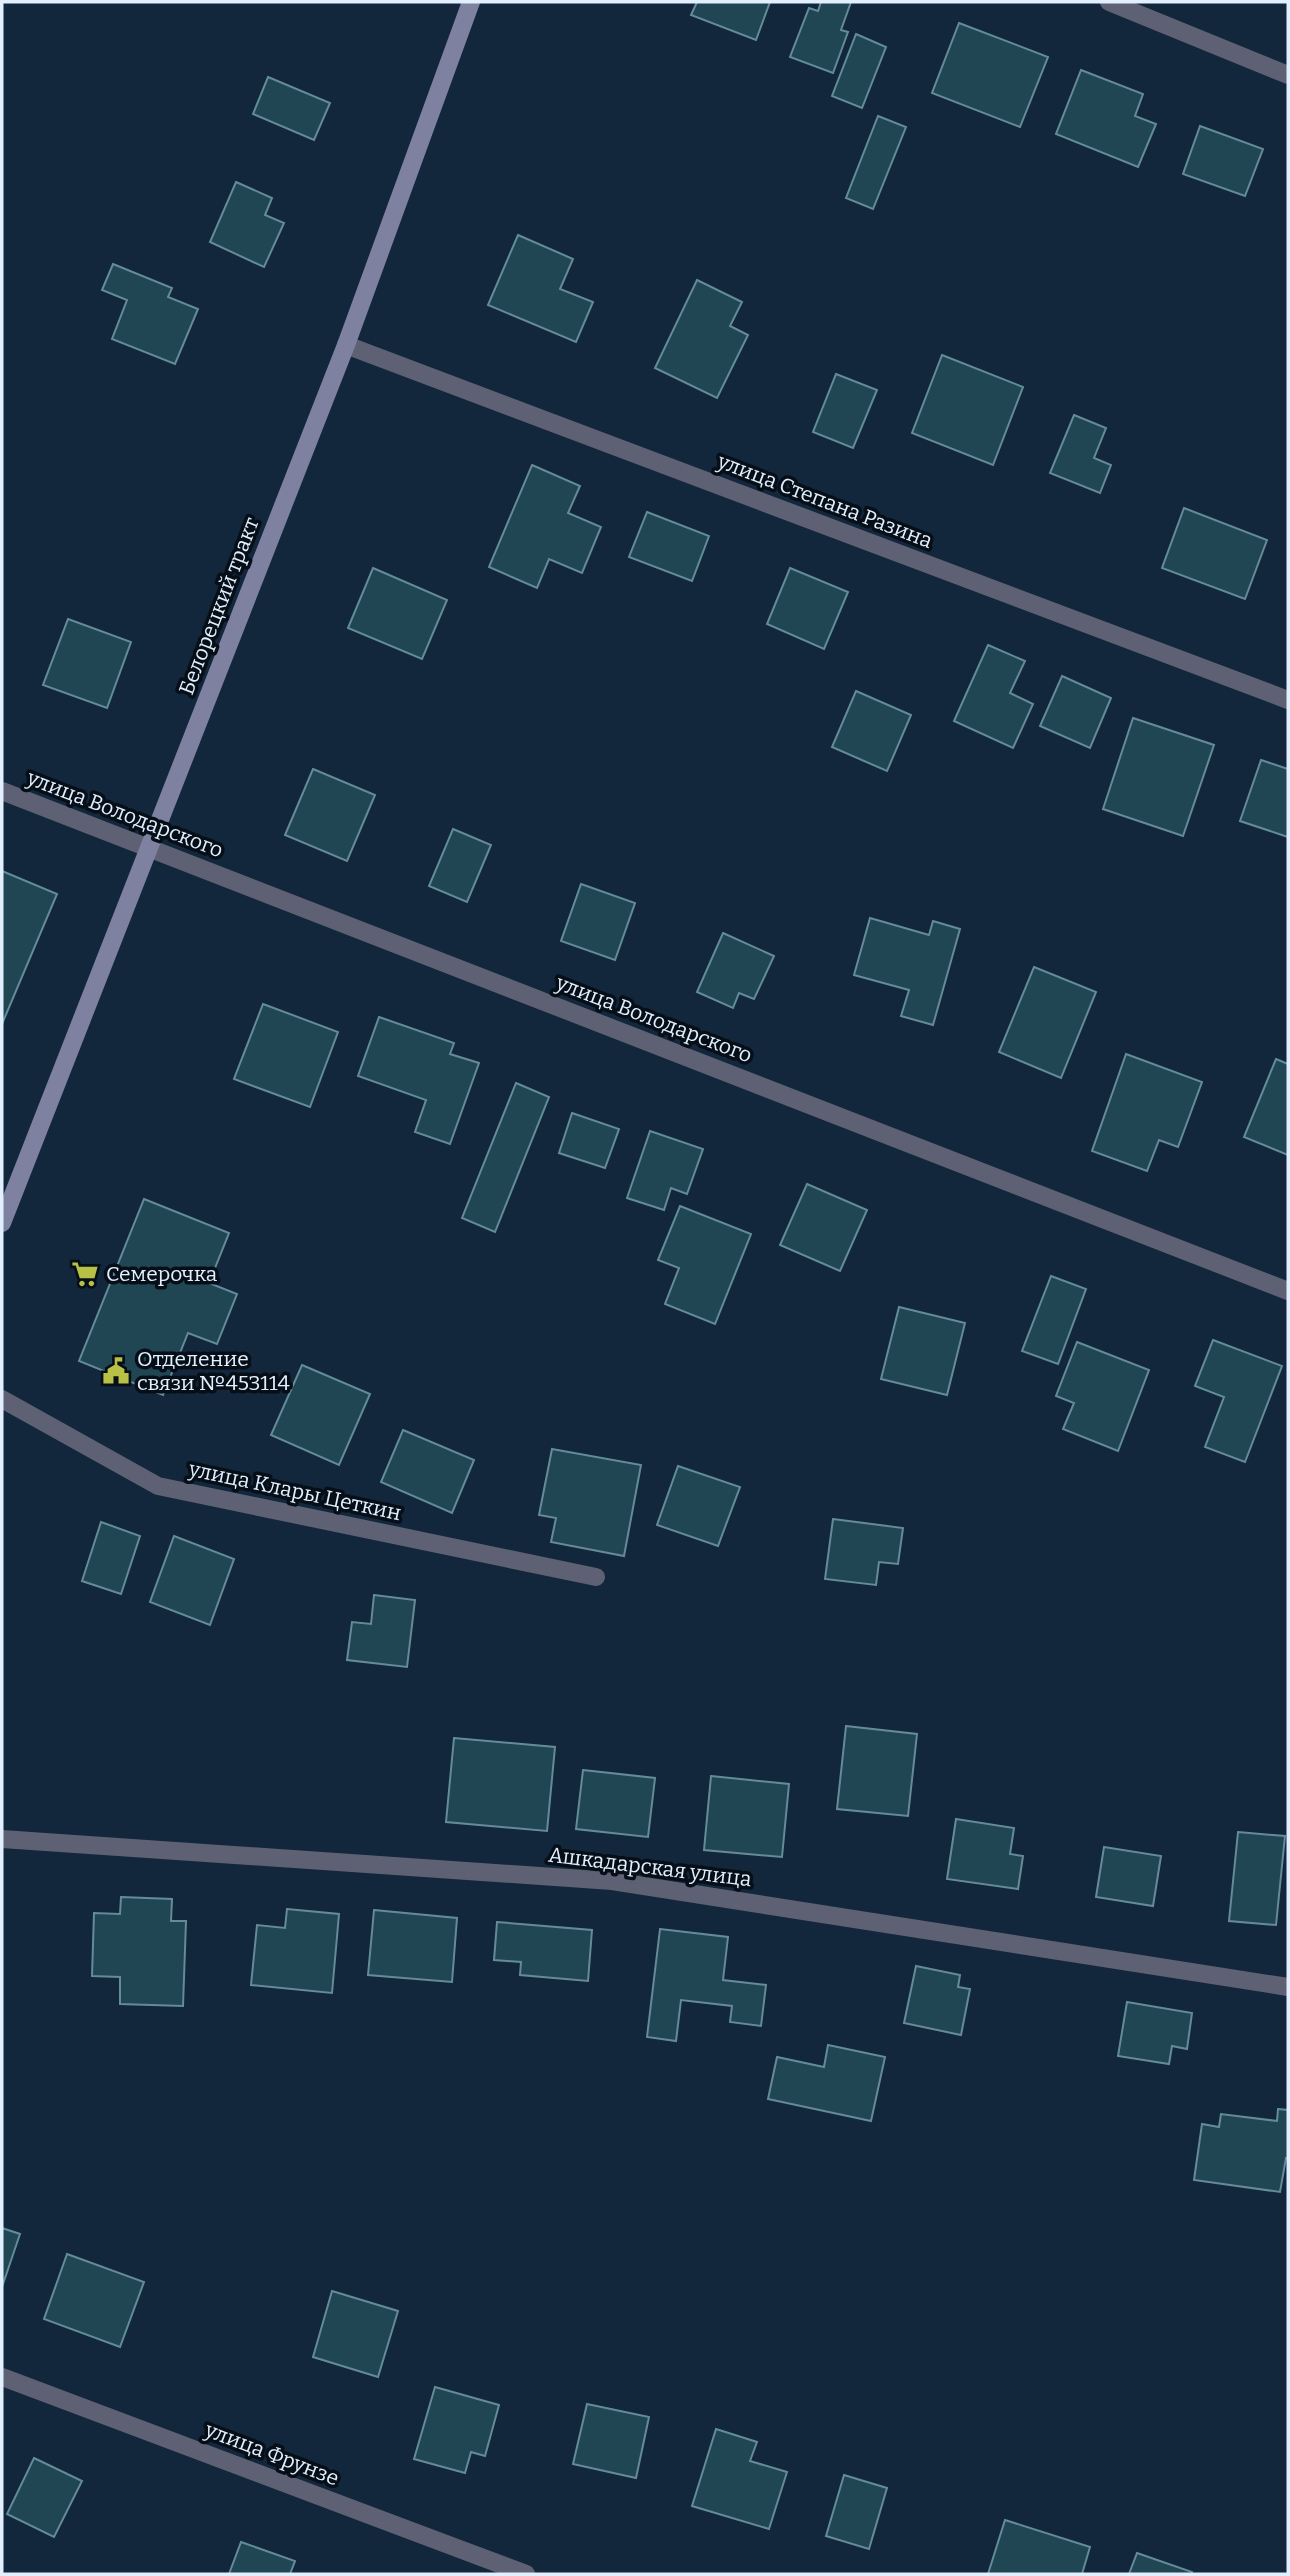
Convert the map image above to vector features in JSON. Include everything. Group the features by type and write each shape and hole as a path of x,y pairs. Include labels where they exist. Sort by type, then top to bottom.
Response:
{"street":[{"name":"Белорецкий тракт","path":"2,1223 346,345 471,2"},
{"path":"1109,2 1288,75"},
{"name":"улица Степана Разина","path":"346,345 1288,700"},
{"name":"улица Володарского","path":"2,791 1288,1291"},
{"name":"улица Клары Цеткин","path":"2,1399 158,1486 596,1577"},
{"name":"Ашкадарская улица","path":"2,1839 612,1881 1288,1987"},
{"name":"улица Фрунзе","path":"2,2377 526,2574"}],"building":[{"path":"697,2 770,2 756,40 691,15"},
{"path":"821,2 851,2 841,30 848,32 833,73 790,57 809,8 818,11"},
{"path":"959,23 1048,57 1020,127 932,93"},
{"path":"856,34 886,47 862,108 832,96"},
{"path":"1081,70 1143,94 1135,116 1156,124 1138,167 1056,134"},
{"path":"268,77 330,103 314,140 253,114"},
{"path":"878,116 906,127 873,209 846,198"},
{"path":"1200,126 1263,149 1245,196 1183,174"},
{"path":"236,182 272,198 265,215 284,223 264,267 210,242"},
{"path":"518,235 573,259 560,289 593,302 576,342 488,305"},
{"path":"113,264 172,288 168,297 198,309 175,364 112,339 127,300 102,290"},
{"path":"697,280 742,302 730,326 748,335 717,398 655,368"},
{"path":"942,355 1023,387 993,465 912,433"},
{"path":"836,374 877,390 853,448 813,432"},
{"path":"1074,415 1106,428 1094,458 1111,465 1100,493 1050,473"},
{"path":"532,465 580,486 568,513 601,527 582,573 549,559 537,588 489,567"},
{"path":"1184,508 1267,540 1245,599 1162,568"},
{"path":"647,512 709,536 692,581 629,557"},
{"path":"373,568 447,600 422,659 348,628"},
{"path":"790,568 848,592 824,649 767,624"},
{"path":"68,619 131,642 107,708 43,685"},
{"path":"988,645 1025,661 1010,693 1033,704 1013,748 954,721"},
{"path":"1062,676 1111,698 1090,748 1040,726"},
{"path":"856,691 911,715 887,771 832,747"},
{"path":"1133,718 1214,745 1183,836 1103,809"},
{"path":"1261,760 1288,769 1288,837 1240,821"},
{"path":"313,769 375,795 347,861 285,835"},
{"path":"453,829 491,845 467,902 429,886"},
{"path":"2,871 57,894 2,1024"},
{"path":"581,884 635,903 615,960 561,941"},
{"path":"870,918 929,935 933,921 960,929 933,1025 901,1016 909,990 854,975"},
{"path":"723,933 774,956 754,999 739,993 733,1008 697,992"},
{"path":"1034,967 1096,992 1061,1078 999,1052"},
{"path":"263,1004 338,1032 310,1107 234,1079"},
{"path":"379,1017 454,1043 450,1054 479,1063 450,1144 415,1132 426,1100 358,1076"},
{"path":"1126,1054 1202,1082 1178,1147 1159,1140 1147,1171 1092,1151"},
{"path":"1276,1059 1288,1064 1288,1155 1244,1137"},
{"path":"516,1083 549,1097 495,1232 462,1218"},
{"path":"572,1113 619,1129 605,1168 559,1153"},
{"path":"650,1131 703,1149 687,1194 671,1188 664,1210 627,1198"},
{"path":"807,1184 867,1210 840,1271 780,1245"},
{"path":"144,1199 229,1233 209,1283 237,1294 217,1344 188,1333 163,1395 79,1361"},
{"path":"680,1206 751,1234 715,1324 665,1304 679,1268 658,1260"},
{"path":"1051,1276 1086,1289 1058,1364 1022,1351"},
{"path":"899,1307 965,1323 947,1395 881,1379"},
{"path":"1213,1340 1282,1366 1245,1462 1205,1447 1224,1397 1195,1386"},
{"path":"1077,1342 1149,1370 1118,1451 1063,1429 1074,1403 1056,1396"},
{"path":"302,1365 370,1394 339,1465 271,1435"},
{"path":"403,1430 474,1460 452,1513 381,1482"},
{"path":"552,1449 641,1465 624,1556 551,1542 556,1518 539,1515"},
{"path":"678,1466 740,1487 718,1546 657,1525"},
{"path":"833,1519 903,1528 898,1564 879,1562 876,1585 825,1579"},
{"path":"101,1522 140,1536 121,1594 82,1581"},
{"path":"174,1536 234,1559 210,1625 150,1602"},
{"path":"374,1595 415,1600 407,1667 347,1660 352,1622 371,1624"},
{"path":"846,1726 917,1734 908,1816 837,1809"},
{"path":"454,1738 555,1747 547,1831 446,1822"},
{"path":"583,1770 655,1778 648,1837 576,1829"},
{"path":"711,1776 789,1784 782,1857 704,1850"},
{"path":"956,1819 1014,1828 1010,1854 1023,1856 1018,1889 947,1879"},
{"path":"1238,1832 1285,1836 1276,1925 1229,1921"},
{"path":"1104,1847 1161,1856 1153,1906 1096,1897"},
{"path":"121,1897 172,1899 171,1921 186,1921 183,2006 120,2004 120,1977 92,1976 94,1913 120,1914"},
{"path":"287,1909 339,1914 332,1993 251,1985 257,1925 285,1928"},
{"path":"374,1910 457,1918 452,1982 368,1975"},
{"path":"497,1922 592,1930 588,1981 520,1975 521,1962 494,1960"},
{"path":"660,1929 728,1937 723,1980 766,1985 761,2026 730,2022 732,2006 681,2000 676,2041 647,2037"},
{"path":"916,1966 960,1975 958,1987 970,1989 961,2035 904,2023"},
{"path":"1127,2002 1192,2013 1187,2049 1172,2046 1169,2064 1118,2056"},
{"path":"828,2045 885,2057 871,2121 768,2099 777,2057 824,2067"},
{"path":"1278,2109 1288,2110 1288,2158 1280,2192 1194,2180 1202,2124 1219,2127 1221,2114 1277,2121"},
{"path":"2,2228 20,2234 2,2287"},
{"path":"67,2254 144,2282 120,2347 44,2319"},
{"path":"332,2291 398,2311 378,2377 313,2357"},
{"path":"435,2387 499,2405 485,2456 471,2452 465,2473 414,2459"},
{"path":"587,2404 649,2417 636,2478 573,2464"},
{"path":"716,2429 757,2442 750,2461 787,2472 769,2529 692,2506"},
{"path":"34,2458 82,2481 54,2537 7,2514"},
{"path":"844,2475 887,2488 869,2549 826,2536"},
{"path":"1005,2520 1090,2547 1082,2574 988,2574"},
{"path":"241,2542 295,2561 290,2574 229,2574"},
{"path":"1137,2553 1192,2572 1129,2574"}],"place":[{"name":"Семерочка","path":"85,1274"},
{"name":"Отделение связи №453114","path":"116,1371"}]}
